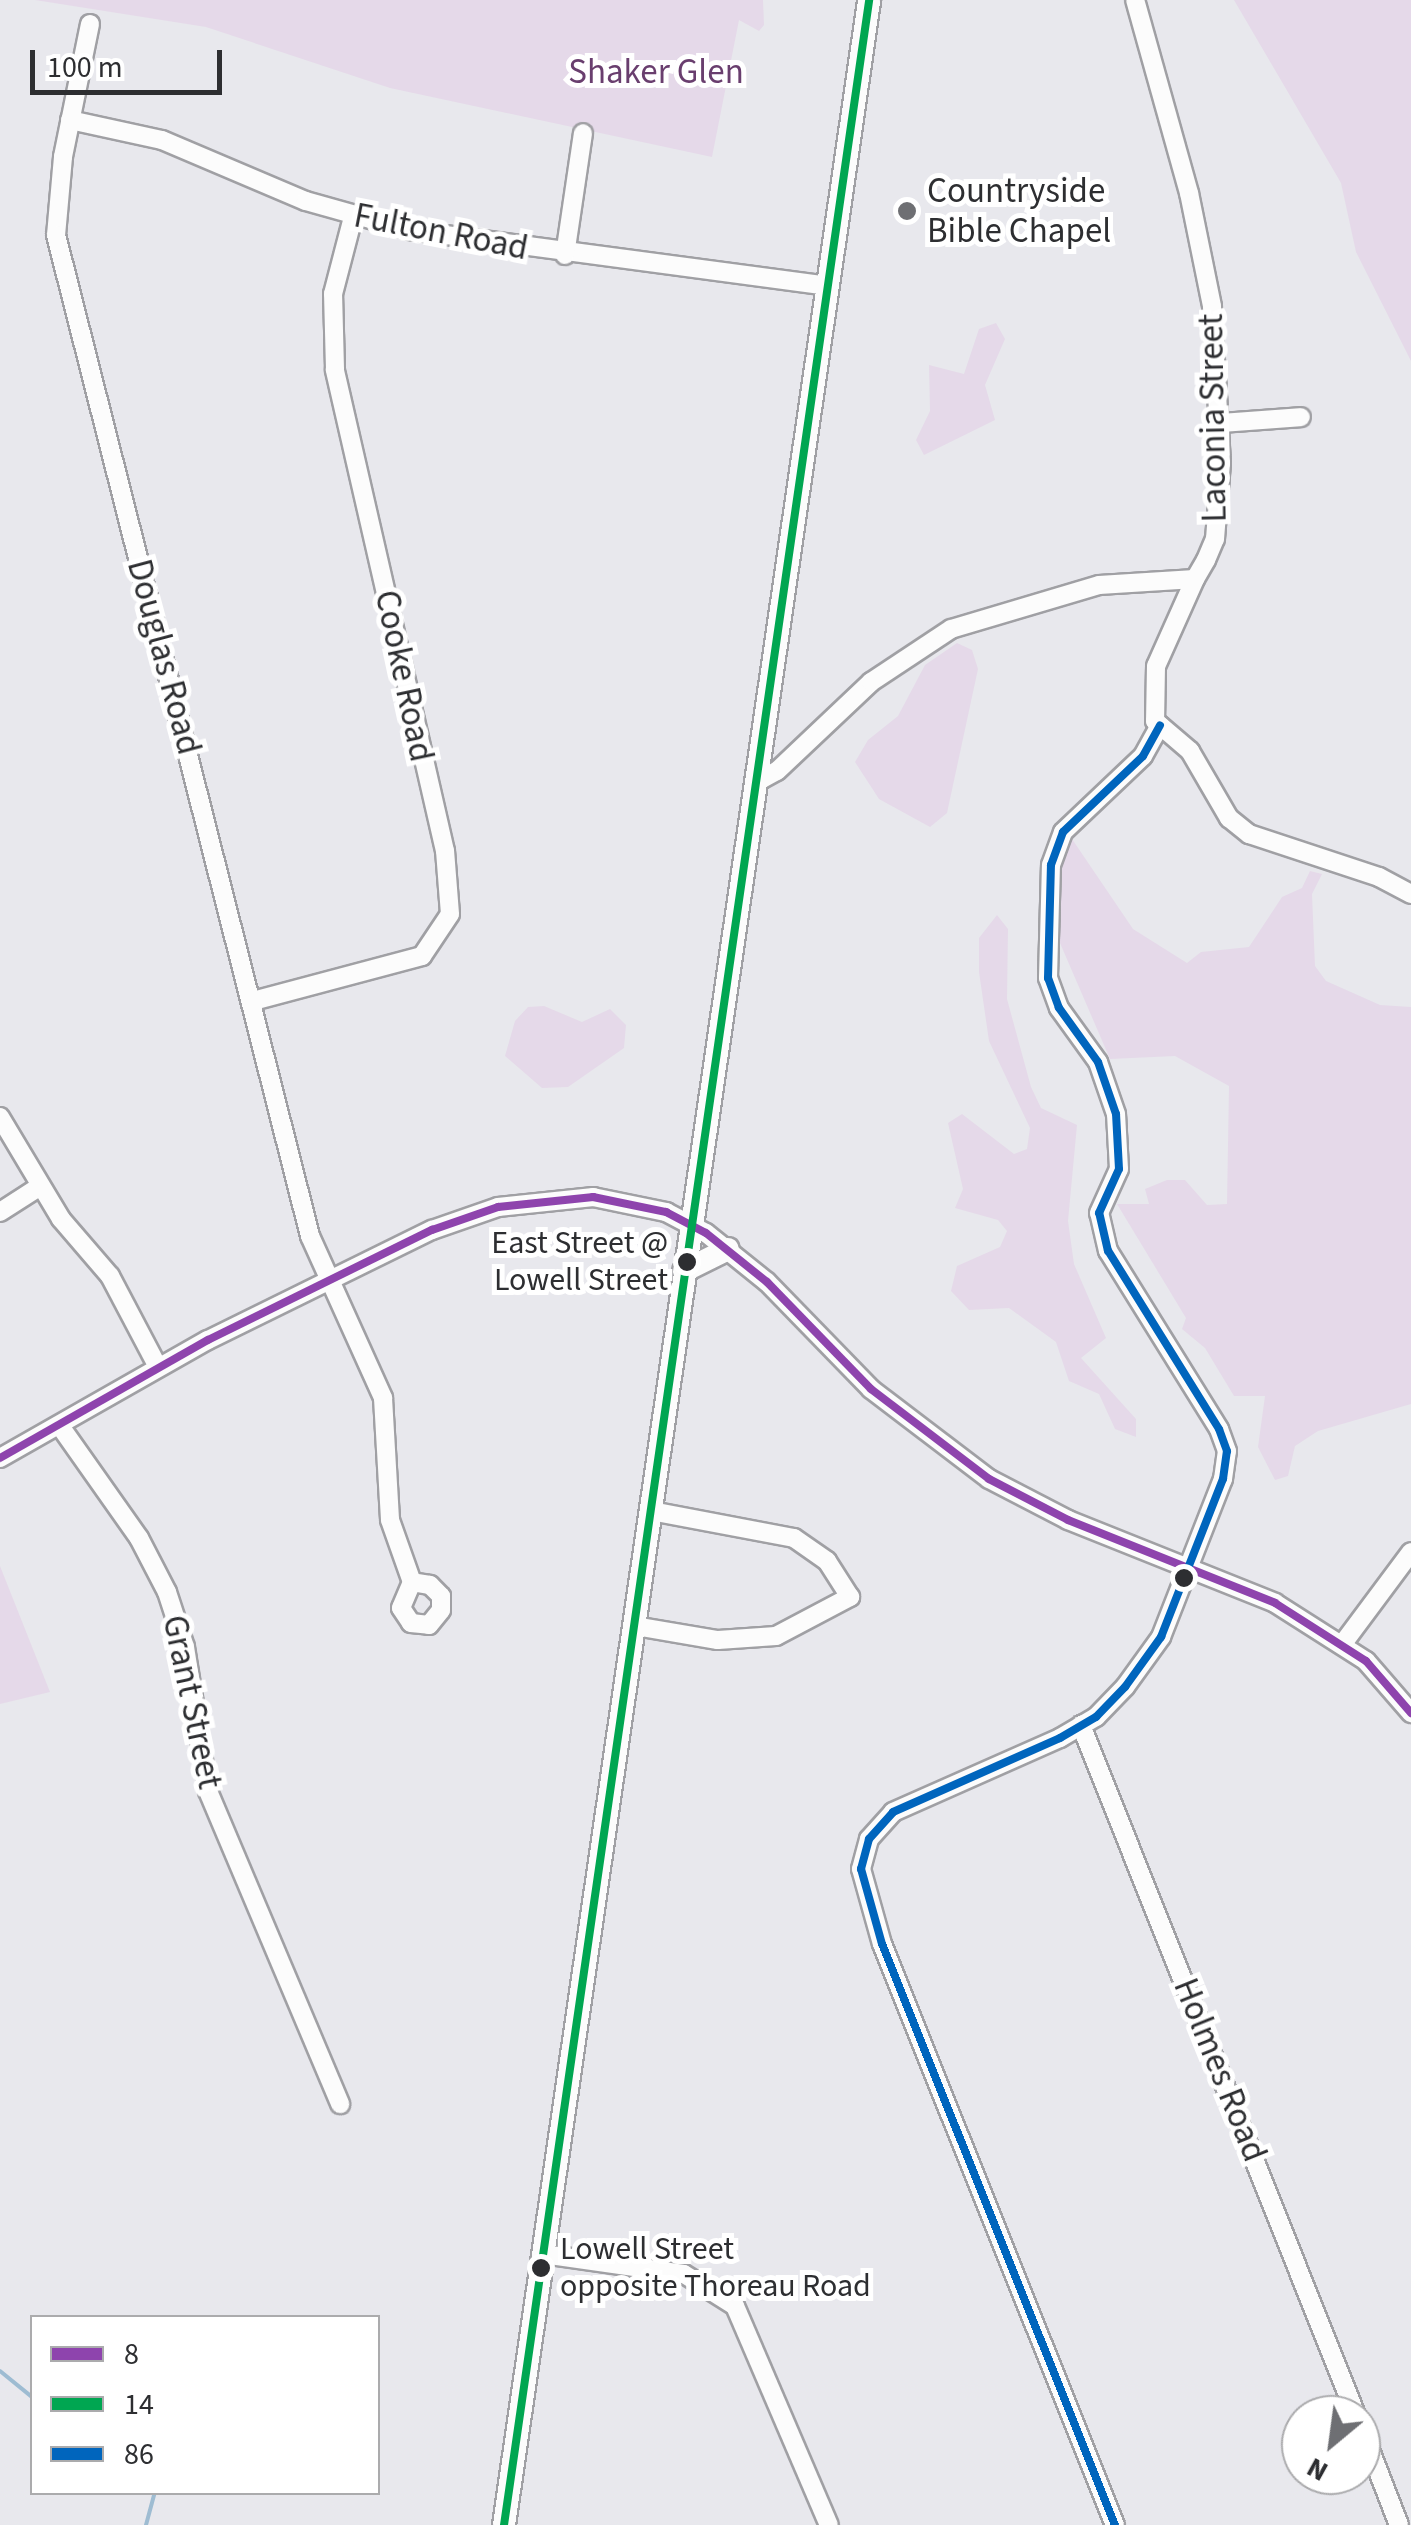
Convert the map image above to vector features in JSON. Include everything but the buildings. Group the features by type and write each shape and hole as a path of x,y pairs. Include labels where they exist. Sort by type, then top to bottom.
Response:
{"main road":[{"path":"504,2525 869,0"},
{"path":"684,1271 728,1249"}],"street":[{"name":"Laconia Street","path":"1135,0 1207,273 1220,423 1214,539 1156,666 1152,710 1160,726"},
{"name":"Douglas Road","path":"90,24 70,120 56,235 310,1236 383,1398 390,1520 412,1582"},
{"name":"Fulton Road","path":"70,120 162,140 353,216 565,255 828,286"},
{"path":"565,255 582,133"},
{"name":"Cooke Road","path":"253,1001 422,956 450,914 445,851 335,369 332,294 353,216"},
{"path":"1220,423 1301,418"},
{"path":"755,782 777,772 871,682 951,629 1099,585 1196,579"},
{"path":"1115,2525 882,1944 862,1869 869,1839 894,1812 1082,1725 1146,1661 1223,1479 1227,1451 1193,1381 1108,1250 1099,1213 1119,1170 1116,1114 1098,1062 1059,1008 1048,978 1051,864 1063,832 1134,766 1160,726 1190,751 1229,818 1249,834 1379,877 1411,894"},
{"path":"0,1117 40,1187 110,1276 158,1368"},
{"path":"0,1212 40,1187"},
{"path":"0,1458 208,1340 330,1285 464,1217 548,1198 611,1200 666,1212 728,1249 871,1389 988,1479 1068,1520 1276,1603 1344,1642 1411,1713"},
{"name":"Grant Street","path":"60,1426 139,1538 167,1592 185,1647 208,1791 340,2104"},
{"path":"635,1626 718,1640 776,1636 850,1597 827,1561 794,1538 651,1511"},
{"path":"1344,1642 1411,1552"},
{"name":"Holmes Road","path":"1082,1725 1348,2395"},
{"path":"543,2254 684,2274 734,2306 829,2525"},
{"path":"1381,2479 1399,2525"}],"green space":[{"name":"Shaker Glen","path":"35,0 763,0 764,25 759,31 739,20 712,157 390,88 206,27"},
{"path":"1234,0 1411,0 1411,361 1356,252 1341,183"},
{"path":"996,323 1005,339 985,385 995,420 924,455 916,440 930,411 929,365 964,374 979,329"},
{"path":"957,643 972,650 978,669 947,813 930,827 879,799 855,762 868,740 898,716 925,665"},
{"path":"1072,839 1133,929 1187,963 1201,952 1249,947 1282,897 1302,888 1310,871 1322,874 1312,894 1315,966 1326,981 1380,1005 1411,1007 1411,1404 1318,1431 1295,1446 1288,1476 1275,1480 1258,1447 1265,1396 1234,1396 1205,1348 1182,1329 1186,1318 1117,1204 1149,1204 1145,1189 1167,1180 1185,1180 1207,1205 1227,1204 1229,1086 1175,1056 1110,1059 1060,943 1059,868"},
{"path":"997,915 1008,929 1007,999 1031,1087 1041,1108 1077,1125 1068,1221 1074,1264 1106,1338 1081,1358 1136,1419 1136,1437 1115,1429 1099,1394 1069,1381 1056,1342 1009,1308 969,1310 951,1291 957,1266 1000,1247 1007,1231 998,1220 955,1208 963,1189 948,1123 962,1114 1014,1154 1027,1149 1030,1128 989,1041 979,972 979,938"},
{"path":"544,1006 582,1022 610,1009 626,1025 624,1048 568,1087 542,1088 505,1056 515,1021 528,1007"},
{"path":"0,1566 50,1692 0,1704"}],"waterway":[{"path":"0,2371 30,2395"},
{"path":"146,2525 154,2495"}],"transit line":[{"name":"14","path":"504,2525 869,0"},
{"name":"86","path":"1115,2525 882,1944 861,1869 869,1839 893,1812 1060,1738 1096,1717 1125,1687 1161,1637 1223,1479 1227,1451 1219,1429 1108,1251 1099,1213 1119,1169 1116,1114 1098,1062 1059,1008 1048,978 1051,865 1063,832 1143,756 1160,725"},
{"name":"8","path":"0,1458 208,1340 432,1230 498,1207 593,1197 666,1212 706,1233 767,1282 871,1389 989,1479 1068,1520 1275,1603 1366,1661 1411,1713"}],"place":[{"name":"Countryside Bible Chapel","path":"907,211"},
{"name":"East Street @ Lowell Street","path":"687,1262"},
{"name":"Lowell Street opposite Thoreau Road","path":"541,2268"}]}
